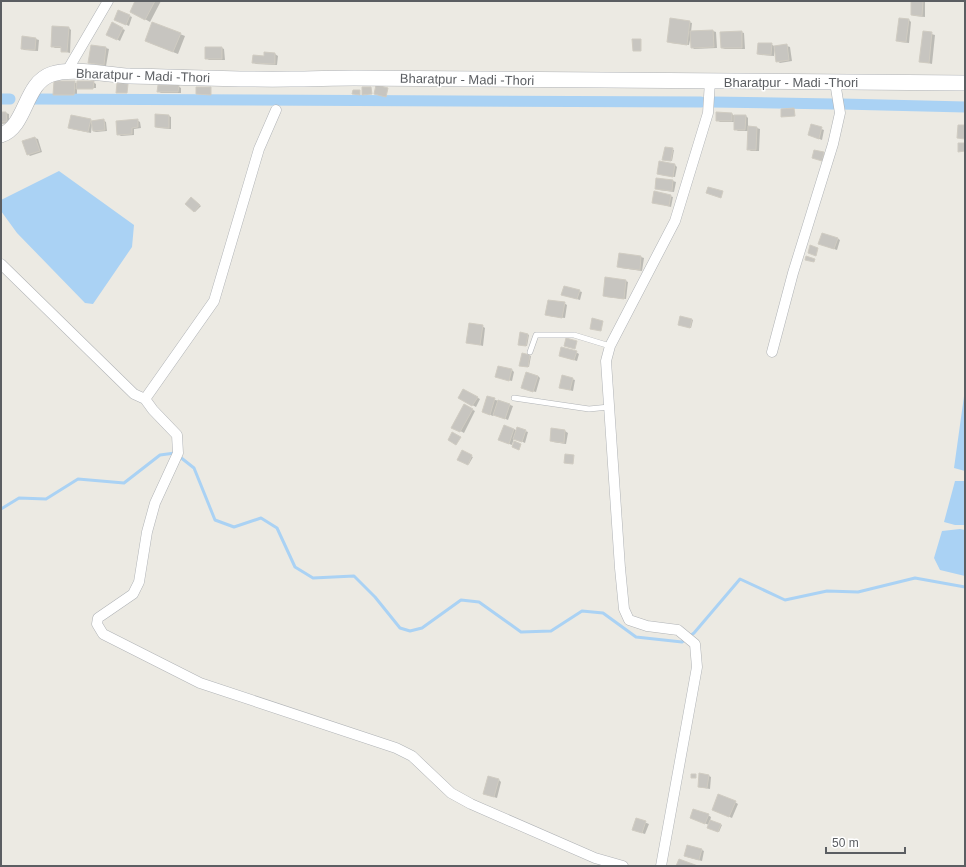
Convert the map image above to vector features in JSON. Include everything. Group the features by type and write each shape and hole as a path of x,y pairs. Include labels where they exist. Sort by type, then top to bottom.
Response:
{"main road":[{"name":"Bharatpur - Madi -Thori","path":"1,135 17,122 31,93 40,82 51,74 66,71 122,75 290,80 354,78 965,83"}],"street":[{"path":"66,71 108,1"},
{"path":"660,866 697,667 695,644 678,630 646,626 629,620 624,609 606,361 610,346 675,220 708,113 710,81"},
{"path":"772,352 793,273 833,144 840,113 835,82"},
{"path":"145,400 214,301 259,149 276,110"},
{"path":"1,264 134,394 145,400 177,435 178,453 172,469 155,503 147,532 139,582 133,594 98,618 97,624 103,634 200,683 396,748 412,756 451,793 458,797 595,858 623,866"}],"lane":[{"path":"530,352 536,335 574,335 610,346"},
{"path":"514,398 588,409 609,407"}],"water":[{"path":"59,171 134,225 132,247 93,304 85,303 17,233 1,211 1,200"},
{"path":"965,389 965,471 954,468"},
{"path":"955,481 965,481 965,525 955,525 944,522"},
{"path":"960,529 965,530 965,576 940,570 934,558 942,531"}],"building":[{"path":"135,1 155,1 145,20 130,12"},
{"path":"911,1 923,1 922,16 911,15"},
{"path":"118,10 130,15 126,25 114,20"},
{"path":"670,18 690,21 687,45 667,42"},
{"path":"899,18 909,19 906,42 896,41"},
{"path":"112,22 123,28 117,40 106,35"},
{"path":"152,22 181,33 173,52 145,41"},
{"path":"52,26 69,27 67,52 61,52 61,47 51,47"},
{"path":"713,30 714,47 691,48 690,31"},
{"path":"742,31 742,48 721,48 720,32"},
{"path":"923,31 932,32 929,63 919,62"},
{"path":"22,36 36,38 35,50 21,49"},
{"path":"632,39 641,39 641,51 633,51"},
{"path":"758,43 772,43 771,55 757,54"},
{"path":"787,44 789,60 776,62 774,46"},
{"path":"91,45 106,47 104,65 88,63"},
{"path":"205,47 222,47 222,59 205,59"},
{"path":"264,52 275,53 275,64 252,63 253,55 264,56"},
{"path":"54,81 75,81 74,95 53,95"},
{"path":"77,81 94,81 93,89 76,89"},
{"path":"117,83 128,84 127,93 116,93"},
{"path":"158,85 179,85 178,92 157,92"},
{"path":"376,85 388,88 386,97 374,94"},
{"path":"196,87 211,87 211,95 196,94"},
{"path":"362,87 371,87 372,94 362,95"},
{"path":"353,90 360,90 360,95 352,94"},
{"path":"794,108 795,116 781,117 781,109"},
{"path":"1,112 6,112 7,122 1,122"},
{"path":"716,112 732,113 732,121 716,121"},
{"path":"155,114 169,115 169,128 155,127"},
{"path":"71,115 91,119 88,132 68,128"},
{"path":"734,115 746,115 745,130 734,130"},
{"path":"104,119 105,130 93,131 91,121"},
{"path":"138,119 138,127 132,128 132,134 117,135 116,121"},
{"path":"811,124 822,127 819,139 808,135"},
{"path":"958,125 965,125 965,139 957,138"},
{"path":"748,126 757,127 756,150 747,150"},
{"path":"35,137 40,151 27,155 22,141"},
{"path":"958,143 965,143 965,151 958,152"},
{"path":"665,147 673,148 671,161 662,160"},
{"path":"814,150 824,152 822,161 812,158"},
{"path":"659,161 675,164 673,177 657,174"},
{"path":"656,178 673,180 672,191 655,189"},
{"path":"708,187 723,191 721,198 706,193"},
{"path":"654,191 671,195 669,206 652,203"},
{"path":"191,197 200,205 194,212 185,204"},
{"path":"822,233 838,238 834,249 818,244"},
{"path":"810,245 818,248 816,256 808,253"},
{"path":"619,253 641,256 640,270 617,267"},
{"path":"806,256 815,259 814,262 805,260"},
{"path":"605,277 626,280 624,299 603,296"},
{"path":"564,286 580,290 577,299 561,295"},
{"path":"548,300 565,302 562,318 545,315"},
{"path":"680,316 692,319 690,328 678,325"},
{"path":"592,318 603,321 601,331 590,329"},
{"path":"469,323 483,325 480,345 466,343"},
{"path":"520,332 528,334 526,346 518,345"},
{"path":"566,338 577,341 575,349 564,346"},
{"path":"561,347 577,351 574,360 559,356"},
{"path":"522,353 530,355 528,367 519,366"},
{"path":"498,366 512,369 509,381 495,377"},
{"path":"526,372 538,376 533,392 521,388"},
{"path":"562,375 573,378 570,390 559,388"},
{"path":"463,389 478,397 472,406 458,398"},
{"path":"487,396 495,398 490,415 482,412"},
{"path":"498,400 510,404 505,419 493,415"},
{"path":"464,404 473,409 460,432 451,428"},
{"path":"504,425 514,429 509,444 498,440"},
{"path":"517,427 526,430 522,442 513,439"},
{"path":"551,428 565,430 564,443 550,441"},
{"path":"452,432 461,437 456,445 448,440"},
{"path":"514,441 521,444 519,450 512,447"},
{"path":"462,450 472,455 468,465 457,460"},
{"path":"565,454 574,455 573,464 564,463"},
{"path":"699,773 709,775 707,788 698,787"},
{"path":"691,774 696,774 696,778 691,778"},
{"path":"488,776 499,779 494,797 483,794"},
{"path":"718,794 736,801 729,817 712,810"},
{"path":"693,809 709,814 705,824 690,818"},
{"path":"636,818 646,821 642,833 632,830"},
{"path":"710,820 721,824 718,832 707,828"},
{"path":"687,845 702,849 699,860 684,856"},
{"path":"679,859 698,866 676,866"}],"waterway":[{"path":"1,99 10,99"},
{"path":"34,99 701,102"},
{"path":"712,102 833,104"},
{"path":"842,104 965,107"},
{"path":"1,509 19,498 46,499 78,479 124,483 160,455 175,453 194,468 215,520 234,527 261,518 277,528 295,567 313,578 354,576 375,597 400,628 410,631 422,628 461,600 479,602 521,632 551,631 582,611 603,613 636,637 682,642 694,633 740,579 785,600 827,591 858,592 915,578 965,587"}]}
